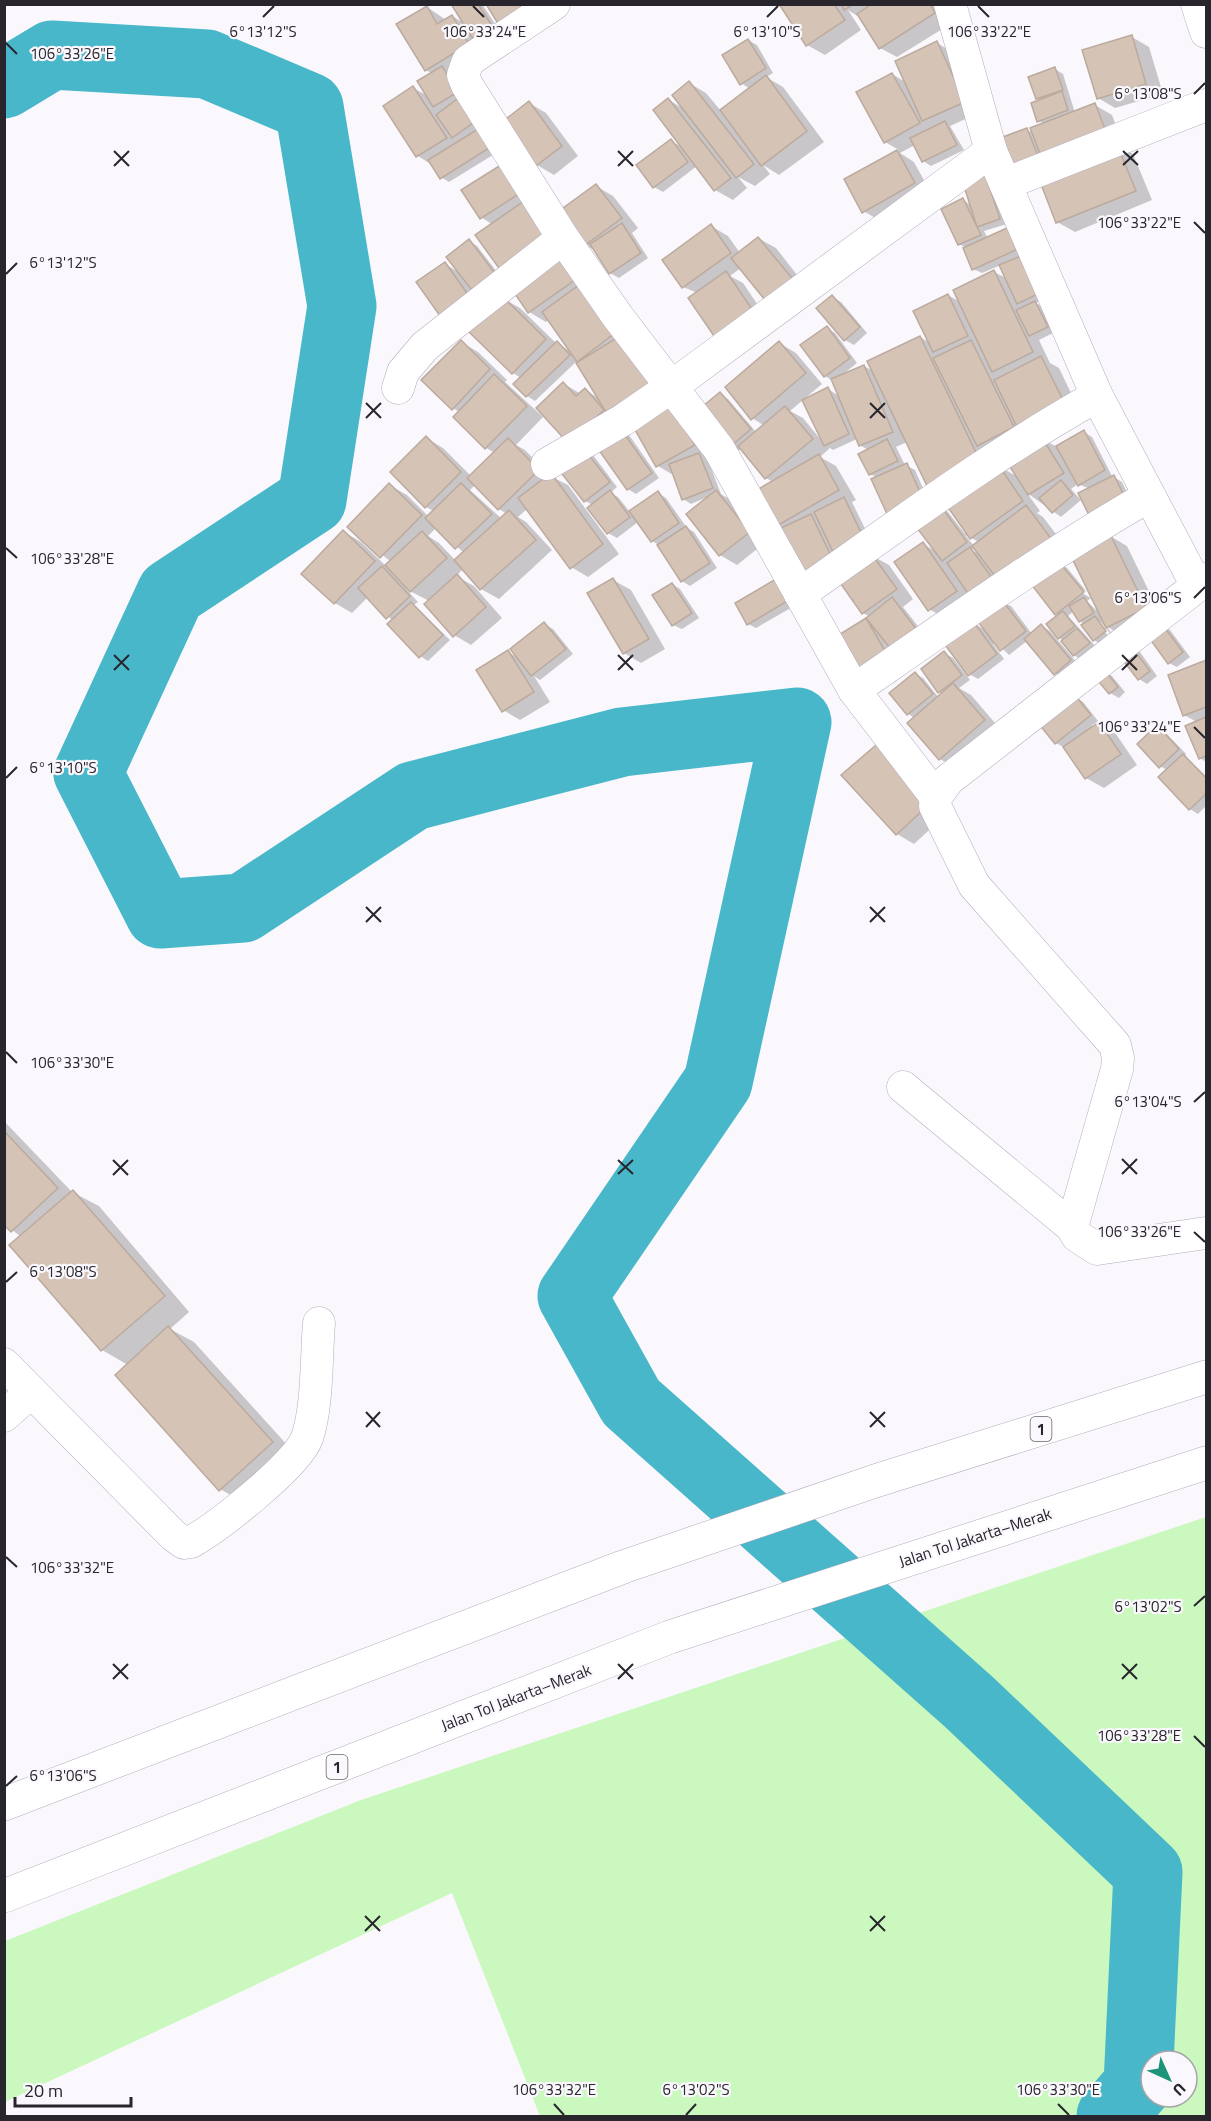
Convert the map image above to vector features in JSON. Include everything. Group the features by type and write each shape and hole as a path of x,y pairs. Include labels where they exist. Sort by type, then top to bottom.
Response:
{"highway":[{"name":"1","path":"4,1804 623,1567 875,1481 1206,1377"},
{"name":"Jalan Tol Jakarta–Merak","path":"4,1896 670,1637 1206,1463"}],"street":[{"path":"554,4 476,54 464,67 463,75 506,150 563,238 719,449 854,690 936,797"},
{"path":"950,4 991,151 1007,183 1097,396 1149,496 1202,582 948,780 936,797 936,813 974,885 1115,1046 1118,1058 1117,1069 1072,1227"},
{"path":"1197,4 1206,32"},
{"path":"1007,183 1206,105"},
{"path":"547,464 623,420 671,387 991,151"},
{"path":"398,388 403,372 425,346 563,238"},
{"path":"800,594 942,494 1054,420 1097,396"},
{"path":"854,690 1001,589 1096,527 1149,496"},
{"path":"903,1087 1072,1227 1077,1236 1096,1249 1206,1233"},
{"path":"4,1364 174,1536 184,1543 191,1542 286,1468 306,1440 311,1423 319,1323"},
{"path":"4,1416 32,1392"}],"green space":[{"path":"1206,1517 1206,2116 540,2116 452,1893 5,2102 5,1941 361,1800"}],"building":[{"path":"451,4 478,4 496,32 476,44"},
{"path":"486,4 519,4 524,12 500,27"},
{"path":"779,4 834,4 845,20 806,46"},
{"path":"841,4 854,4 844,10"},
{"path":"872,4 930,4 935,13 879,49 857,14"},
{"path":"427,6 437,24 452,15 469,44 425,71 396,24"},
{"path":"1132,35 1146,84 1097,99 1082,50"},
{"path":"748,39 766,68 740,85 722,55"},
{"path":"937,41 965,102 922,121 895,61"},
{"path":"442,66 458,92 433,107 417,81"},
{"path":"1055,67 1063,90 1036,99 1028,77"},
{"path":"892,73 920,123 884,143 856,92"},
{"path":"766,75 807,131 761,166 720,110"},
{"path":"689,81 754,164 736,178 672,95"},
{"path":"413,86 447,138 416,157 383,106"},
{"path":"1062,91 1068,110 1037,122 1031,103"},
{"path":"461,96 477,120 452,138 436,115"},
{"path":"668,98 731,178 714,191 653,110"},
{"path":"529,101 562,146 536,166 502,122"},
{"path":"1095,103 1109,139 1044,164 1030,128"},
{"path":"945,121 957,145 922,162 910,138"},
{"path":"483,126 494,145 440,179 428,160"},
{"path":"1027,128 1041,164 1013,175 1000,138"},
{"path":"671,139 688,162 653,188 636,165"},
{"path":"1116,142 1136,191 1056,223 1037,174"},
{"path":"897,150 915,183 862,213 844,179"},
{"path":"507,161 525,190 480,219 461,190"},
{"path":"986,176 1000,219 977,227 963,183"},
{"path":"596,184 622,218 584,246 559,211"},
{"path":"963,198 981,235 958,245 941,209"},
{"path":"527,199 555,239 504,275 475,235"},
{"path":"622,223 641,253 609,274 590,244"},
{"path":"711,224 731,253 682,288 662,260"},
{"path":"1009,227 1018,249 972,270 963,248"},
{"path":"758,237 796,283 769,305 731,258"},
{"path":"469,239 500,280 478,298 446,257"},
{"path":"563,248 582,275 528,313 509,285"},
{"path":"1021,256 1038,294 1017,304 999,265"},
{"path":"445,262 474,303 445,323 416,282"},
{"path":"994,270 1033,352 992,372 953,290"},
{"path":"726,271 754,312 716,339 688,298"},
{"path":"579,285 615,333 577,362 542,312"},
{"path":"948,294 968,336 933,352 913,311"},
{"path":"832,295 860,327 844,341 816,308"},
{"path":"502,296 546,339 512,374 468,331"},
{"path":"1035,301 1048,327 1029,336 1016,310"},
{"path":"827,326 850,358 824,377 800,345"},
{"path":"623,334 653,383 606,412 576,363"},
{"path":"920,336 981,463 928,488 867,361"},
{"path":"461,340 490,369 452,410 421,380"},
{"path":"971,340 1014,427 977,446 933,358"},
{"path":"557,341 570,355 526,397 513,384"},
{"path":"779,341 806,373 751,420 725,387"},
{"path":"1041,356 1066,406 1018,429 994,380"},
{"path":"864,365 893,432 859,446 831,379"},
{"path":"494,374 527,406 485,449 453,417"},
{"path":"563,382 576,396 585,388 604,410 568,443 536,408"},
{"path":"828,387 849,434 824,446 802,400"},
{"path":"720,392 751,429 729,448 697,411"},
{"path":"668,399 695,445 656,467 630,421"},
{"path":"785,406 813,439 765,479 738,446"},
{"path":"621,429 652,473 627,490 596,446"},
{"path":"1084,430 1105,470 1078,486 1056,446"},
{"path":"426,436 461,472 425,508 390,472"},
{"path":"1041,436 1064,473 1028,495 1005,459"},
{"path":"508,438 539,470 498,510 467,478"},
{"path":"887,439 898,461 869,475 858,454"},
{"path":"581,445 610,482 584,502 555,465"},
{"path":"699,453 713,488 682,500 669,464"},
{"path":"819,454 839,490 775,527 755,491"},
{"path":"907,463 923,499 888,516 871,479"},
{"path":"997,463 1023,501 970,539 943,500"},
{"path":"551,473 603,544 570,569 518,498"},
{"path":"1114,475 1127,502 1091,519 1078,493"},
{"path":"1061,480 1073,495 1052,513 1039,498"},
{"path":"389,483 422,515 380,558 347,527"},
{"path":"461,483 492,514 455,549 425,518"},
{"path":"610,490 630,517 607,534 587,508"},
{"path":"716,490 750,532 719,556 686,514"},
{"path":"658,491 679,523 651,542 629,511"},
{"path":"844,497 865,541 835,556 814,512"},
{"path":"940,505 967,542 942,561 914,524"},
{"path":"1026,505 1055,544 1001,584 972,546"},
{"path":"509,510 536,540 480,590 454,560"},
{"path":"811,514 833,560 804,574 781,528"},
{"path":"686,526 710,563 681,582 657,545"},
{"path":"343,530 375,561 334,604 301,574"},
{"path":"422,531 447,558 410,592 385,565"},
{"path":"1110,534 1146,608 1106,628 1070,554"},
{"path":"923,542 957,591 928,611 894,562"},
{"path":"970,547 992,578 969,595 947,563"},
{"path":"871,553 897,589 862,614 836,577"},
{"path":"1059,562 1084,592 1055,615 1031,584"},
{"path":"382,566 410,596 386,619 358,588"},
{"path":"457,574 486,607 453,637 424,604"},
{"path":"613,578 649,639 623,654 587,593"},
{"path":"776,579 789,600 747,625 735,603"},
{"path":"672,583 692,613 672,626 652,595"},
{"path":"892,597 923,638 898,658 866,618"},
{"path":"1084,597 1094,613 1079,622 1069,606"},
{"path":"1002,600 1026,631 1000,651 976,619"},
{"path":"411,602 443,635 419,658 387,624"},
{"path":"1063,611 1075,626 1058,639 1046,624"},
{"path":"1095,616 1106,631 1093,641 1081,625"},
{"path":"866,618 888,656 860,673 837,636"},
{"path":"973,621 997,654 968,676 943,642"},
{"path":"544,622 566,649 531,676 510,649"},
{"path":"1041,624 1071,660 1054,675 1024,639"},
{"path":"1162,624 1183,652 1168,664 1147,635"},
{"path":"1077,628 1090,643 1073,656 1061,641"},
{"path":"1131,646 1150,671 1138,680 1119,655"},
{"path":"508,650 534,692 502,712 476,670"},
{"path":"944,651 962,675 938,693 921,669"},
{"path":"1206,660 1206,707 1183,716 1168,675"},
{"path":"1104,669 1118,687 1109,694 1095,677"},
{"path":"915,672 933,694 907,715 889,693"},
{"path":"953,683 985,720 939,760 907,723"},
{"path":"1075,695 1091,715 1055,744 1039,724"},
{"path":"1206,717 1206,756 1199,759 1185,726"},
{"path":"1099,722 1121,754 1085,779 1063,747"},
{"path":"1157,725 1179,749 1159,768 1137,744"},
{"path":"882,740 935,799 896,835 841,775"},
{"path":"1183,754 1206,778 1206,794 1189,810 1158,777"},
{"path":"4,1131 58,1188 11,1232 4,1225"},
{"path":"73,1190 165,1296 101,1351 9,1245"},
{"path":"168,1326 273,1442 219,1491 115,1375"}],"waterway":[{"path":"4,84 52,55 207,64 309,107 342,306 312,500 171,593 88,773 160,914 243,908 413,796 622,742 797,722 718,1082 572,1296 631,1402 969,1702 1148,1872 1138,2085 1111,2116"}]}
